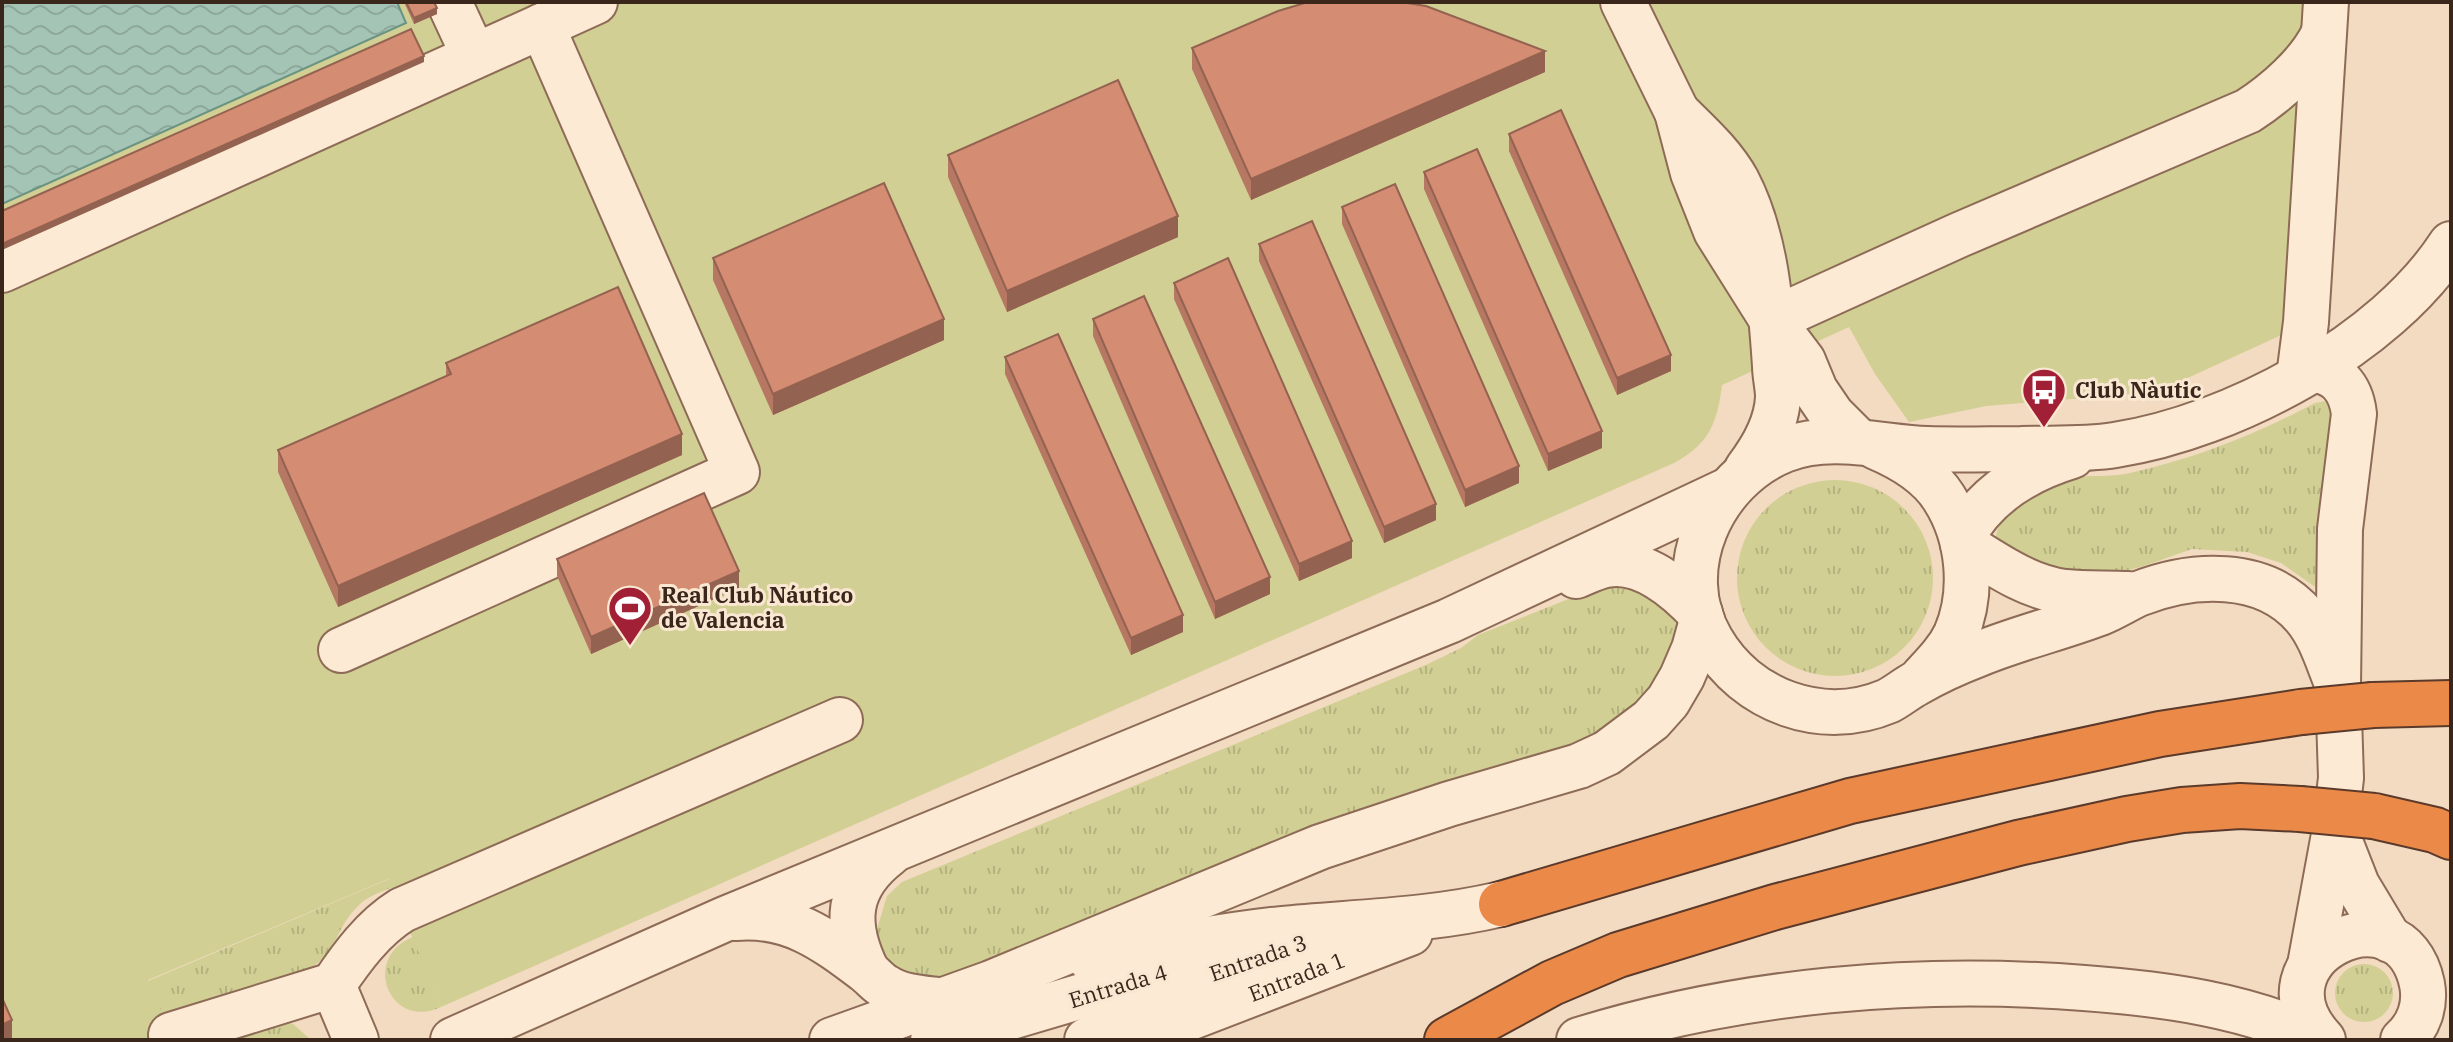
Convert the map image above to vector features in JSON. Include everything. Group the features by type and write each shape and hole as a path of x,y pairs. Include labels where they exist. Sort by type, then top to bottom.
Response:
{"highway":[{"path":"1462,912 1850,801 2160,734 2301,712 2355,696 2451,703"},
{"path":"1447,1040 1528,995 1618,955 1775,907 2003,847 2127,819 2182,810 2240,806 2435,830 2451,837"}],"street":[{"path":"449,2 474,56"},
{"path":"2,270 595,2"},
{"path":"1623,2 1677,112 1693,173 1716,231 1772,320 1803,361 1815,390 1832,415 1863,442 1894,454 1920,472 1944,498 1963,541 1967,574 1965,603 1956,634 1942,657 1918,682"},
{"path":"1772,320 2258,104 2313,55 2325,18"},
{"path":"2304,373 2325,18"},
{"path":"341,650 737,472 542,26"},
{"path":"2230,117 2249,115 2283,119 2316,130"},
{"path":"2322,1040 2306,1015 2303,998 2355,696 2340,529 2354,414 2372,350 2387,324 2451,244"},
{"path":"1963,541 1983,507 2023,475 2047,463 2206,421 2255,401 2337,354 2366,333 2418,285"},
{"path":"1772,320 1778,396 1772,427 1762,449 1707,523 1697,552 1696,587 1701,616 1711,639 1731,668 1757,690 1788,705 1822,712 1856,711 1889,700 1918,682 1977,654 2104,612 2138,594 2201,579 2223,579 2265,588 2288,601 2304,616 2355,696"},
{"path":"2304,373 2329,372 2339,379 2353,402 2354,414"},
{"path":"1449,621 1737,480 1786,449 1828,441 1928,449 2098,448"},
{"path":"1963,541 2016,577 2039,586 2064,592 2138,594"},
{"path":"453,1040 725,919 1449,621 1608,565 1628,565 1645,570 1686,598 1701,616"},
{"path":"832,1040 935,1020 991,983 1320,847 1449,804 1579,766 1607,753 1651,720 1668,701 1694,649 1701,616"},
{"path":"171,1035 333,985 370,936 402,910 840,720"},
{"path":"2336,818 2357,885 2393,942 2410,957 2420,975 2424,994 2419,1023"},
{"path":"867,971 855,945 852,922 854,902 859,886 872,867 894,850"},
{"path":"991,983 1162,947 1239,935 1462,912"},
{"path":"1087,1040 1462,912"},
{"name":"Entrada 1","path":"1135,1040 1462,912"},
{"path":"725,919 759,916 806,929 884,986 904,995 935,1020"},
{"name":"Entrada 3","path":"1015,1040 1364,922"},
{"name":"Entrada 4","path":"935,1020 1087,996 1302,927"},
{"path":"840,1040 1090,977 1239,935"},
{"path":"2310,965 2337,940 2354,935 2372,935 2451,956"},
{"path":"1579,1040 1691,1011 1767,998 1852,989 1990,983 2134,992 2206,1004 2272,1020 2322,1040"},
{"path":"333,985 356,1040"}],"green space":[{"name":"Real Club Náutico de Valencia","path":"397,2 2348,2 2320,314 2288,332 2157,392 1986,406 1909,422 1875,374 1849,327 1722,385 1709,432 1696,448 1674,463 441,1007 388,879 148,980 173,1040 2,1040 2,204 405,23"},
{"path":"2326,401 2334,406 2321,591 2281,563 2247,552 2192,549 2103,577 2077,579 2003,547 1996,537 2003,518 2012,506 2048,485 2076,477 2122,474 2202,453 2315,403"},
{"path":"1835,480 1872,487 1904,509 1926,541 1933,578 1926,615 1904,647 1872,669 1835,676 1798,669 1766,647 1744,615 1737,578 1744,541 1766,509 1798,487"},
{"path":"1616,585 1631,588 1668,607 1676,624 1665,666 1637,713 1605,740 1288,839 929,984 918,982 895,969 875,936 887,896 902,882 1428,664 1461,648 1478,635 1591,590"},
{"path":"389,879 393,887 359,905 323,959 313,967 299,975 164,1020 148,981"},
{"path":"413,937 441,1007 423,1012 408,1009 396,1001 388,989 385,975 388,960 397,947"},
{"path":"2364,964 2385,972 2393,993 2385,1014 2364,1022 2343,1014 2335,993 2343,972"},
{"path":"280,1021 293,1024 311,1040 211,1040"}],"water":[{"path":"2,2 397,2 406,23 2,204"}],"building":[{"path":"406,2 434,2 437,8 414,18"},
{"path":"1308,2 1401,2 1426,6 1545,51 1251,179 1192,48 1278,11"},
{"path":"411,29 424,56 2,244 2,211"},
{"path":"1118,80 1178,216 1007,291 948,155"},
{"path":"1561,110 1671,355 1617,378 1509,134"},
{"path":"1477,149 1602,431 1548,454 1424,172"},
{"path":"884,183 944,319 773,394 713,258"},
{"path":"1395,184 1519,466 1465,490 1342,207"},
{"path":"1312,221 1436,504 1384,527 1259,244"},
{"path":"1228,258 1352,541 1299,564 1174,283"},
{"path":"618,287 682,434 338,586 278,450 451,374 446,363"},
{"path":"1144,296 1270,577 1215,602 1093,319"},
{"path":"1058,334 1183,615 1131,638 1005,357"},
{"path":"704,493 739,571 591,637 557,559"},
{"path":"2,998 12,1020 2,1025"}],"place":[{"name":"Club Nàutic","path":"2044,429"},
{"name":"Real Club Náutico de Valencia","path":"630,647"}]}
